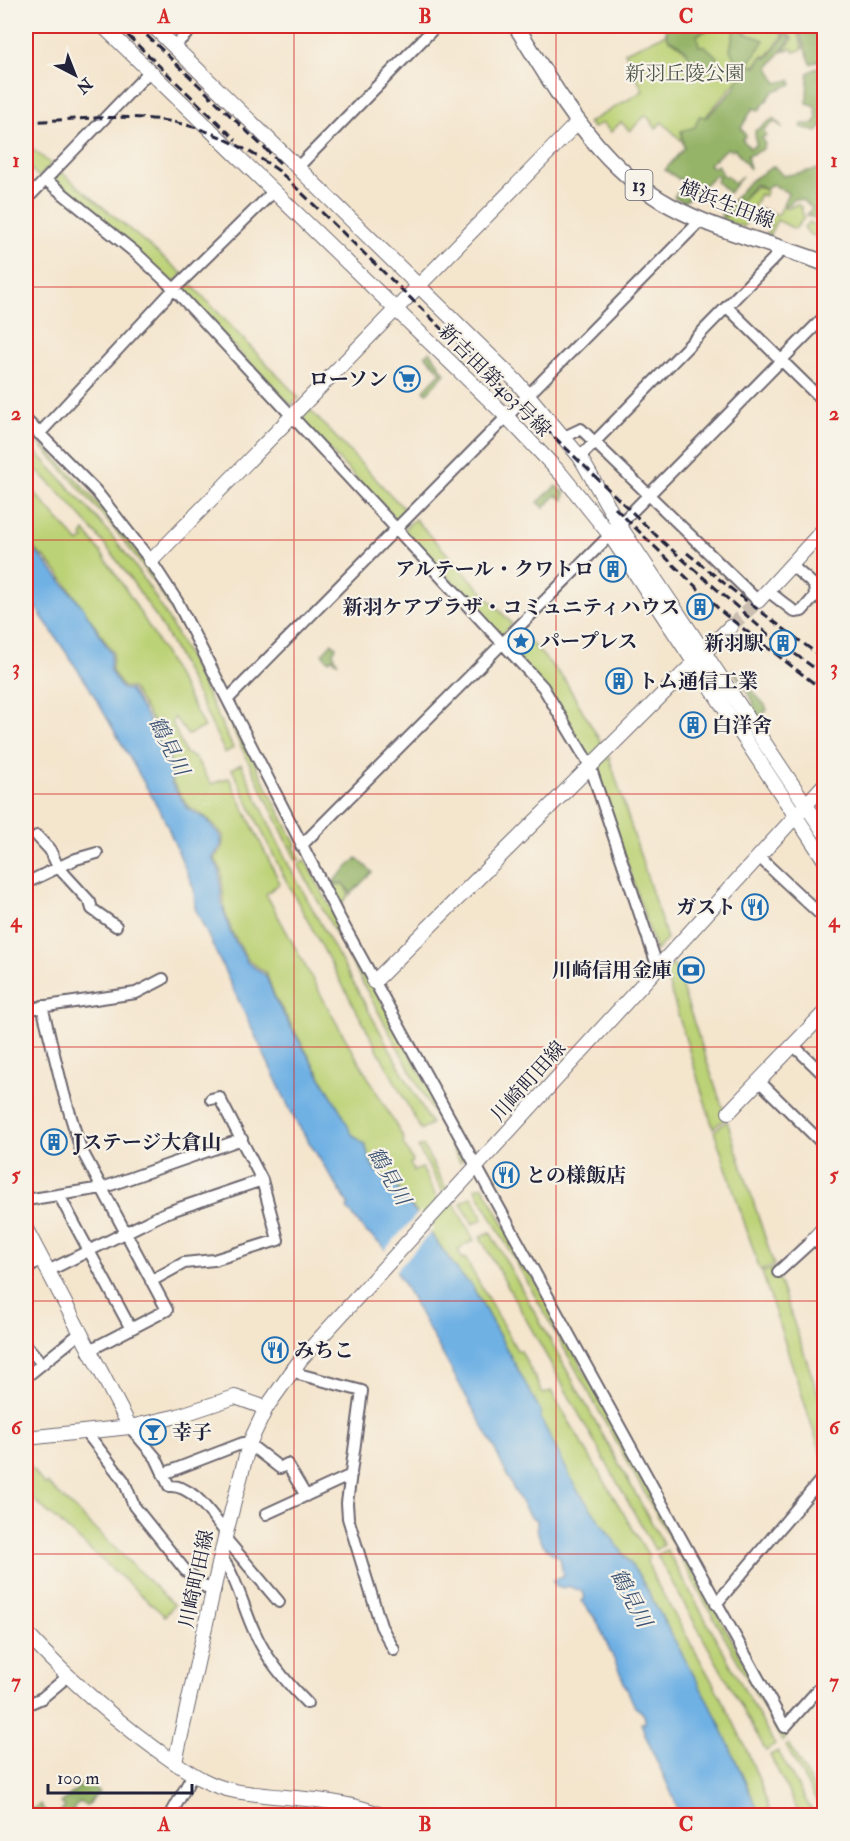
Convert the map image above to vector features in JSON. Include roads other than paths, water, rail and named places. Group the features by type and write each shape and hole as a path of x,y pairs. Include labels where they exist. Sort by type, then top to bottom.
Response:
{"main road":[{"name":"横浜生田線","path":"516,26 578,122 604,154 633,181 672,206 701,220 825,263"}],"street":[{"name":"新吉田第403号線","path":"103,26 507,417 615,530 704,652 825,832"},
{"name":"新吉田第403号線","path":"153,26 420,286 528,395 564,437 580,457 615,530 693,663 825,859"},
{"path":"174,46 195,26"},
{"path":"298,166 436,26"},
{"path":"26,200 150,71"},
{"path":"151,561 578,122"},
{"path":"46,180 138,255 174,289 543,687 590,766 658,968"},
{"path":"39,434 174,289 274,191"},
{"path":"228,699 701,220"},
{"path":"580,457 784,248"},
{"path":"727,307 825,402"},
{"path":"301,846 825,317"},
{"path":"26,420 96,491 151,561 192,628 301,846 374,982 446,1114 478,1165 504,1218 785,1726 825,1683"},
{"path":"564,437 581,429 650,495 763,596 795,612 802,611 815,596 814,585 791,565"},
{"path":"763,596 825,529"},
{"path":"374,982 730,627"},
{"name":"川崎町田線","path":"175,1762 215,1590 225,1535 249,1444 266,1408 292,1369 825,785"},
{"path":"37,836 50,850 58,867 90,902 92,909 116,926"},
{"path":"26,883 58,867 97,853"},
{"path":"759,857 825,918"},
{"path":"26,1009 136,993 163,979"},
{"path":"42,1006 64,1094 81,1147 166,1310 88,1351"},
{"path":"729,1112 825,1013"},
{"path":"794,1045 825,1076"},
{"path":"759,1082 825,1145"},
{"path":"151,1281 184,1263 214,1260 278,1240 262,1180 219,1096 211,1099"},
{"path":"26,1200 102,1188 242,1138"},
{"path":"26,1270 89,1251 165,1214 262,1180"},
{"path":"59,1195 131,1329"},
{"path":"778,1272 819,1244 825,1228"},
{"path":"26,1229 88,1351 130,1427 156,1458 169,1486 176,1485 192,1493 279,1602"},
{"path":"26,1377 80,1334"},
{"path":"26,1344 42,1364"},
{"path":"292,1369 302,1375 362,1391 346,1503 348,1518 381,1626 394,1650"},
{"path":"26,1438 130,1427 178,1416 235,1397 266,1408"},
{"path":"86,1432 124,1480 134,1506 185,1570 208,1588 215,1590"},
{"path":"163,1474 243,1443 249,1444 280,1468 287,1464 306,1496"},
{"path":"266,1514 351,1475"},
{"path":"716,1604 825,1476"},
{"path":"221,1557 230,1569 262,1645 288,1684 307,1704"},
{"path":"26,1633 67,1677 112,1717 192,1776 210,1785 234,1791 325,1802 364,1813 384,1815"},
{"path":"26,1705 42,1698 67,1677"},
{"path":"170,1815 192,1776"}],"water":[{"name":"鶴見川","path":"26,545 41,557 82,606 111,653 110,671 122,689 130,690 152,725 158,743 168,756 171,783 188,809 206,819 221,837 221,846 212,858 219,869 222,905 230,932 247,962 266,976 276,1002 343,1115 351,1133 365,1145 373,1168 399,1190 461,1275 472,1286 540,1410 541,1419 576,1488 640,1577 716,1716 760,1815 680,1815 641,1723 645,1723 644,1715 635,1707 597,1621 582,1601 585,1598 583,1592 568,1586 564,1589 557,1587 553,1581 563,1575 560,1557 554,1555 542,1543 537,1520 530,1517 513,1488 492,1443 382,1245 365,1231 347,1208 349,1205 295,1120 195,908 194,889 163,816 88,685 26,593"}],"tunnel":[{"path":"730,627 758,601"}],"railway":[{"path":"118,26 236,140"},
{"path":"137,26 282,165"},
{"path":"26,122 129,117 158,119 215,135 246,150 279,171 663,542 770,636 824,675"},
{"path":"615,508 723,613 824,691"},
{"path":"687,553 824,659"}],"place":[{"name":"ローソン","path":"407,379"},
{"name":"アルテール・クワトロ","path":"613,569"},
{"name":"新羽ケアプラザ・コミュニティハウス","path":"700,607"},
{"name":"パープレス","path":"521,641"},
{"name":"新羽駅","path":"783,643"},
{"name":"トム通信工業","path":"619,681"},
{"name":"白洋舍","path":"693,725"},
{"name":"ガスト","path":"755,907"},
{"name":"川崎信用金庫","path":"691,970"},
{"name":"Jステージ大倉山","path":"54,1142"},
{"name":"との様飯店","path":"506,1175"},
{"name":"みちこ","path":"275,1350"},
{"name":"幸子","path":"153,1432"}],"park label":[{"name":"新羽丘陵公園","path":"685,73"}]}
